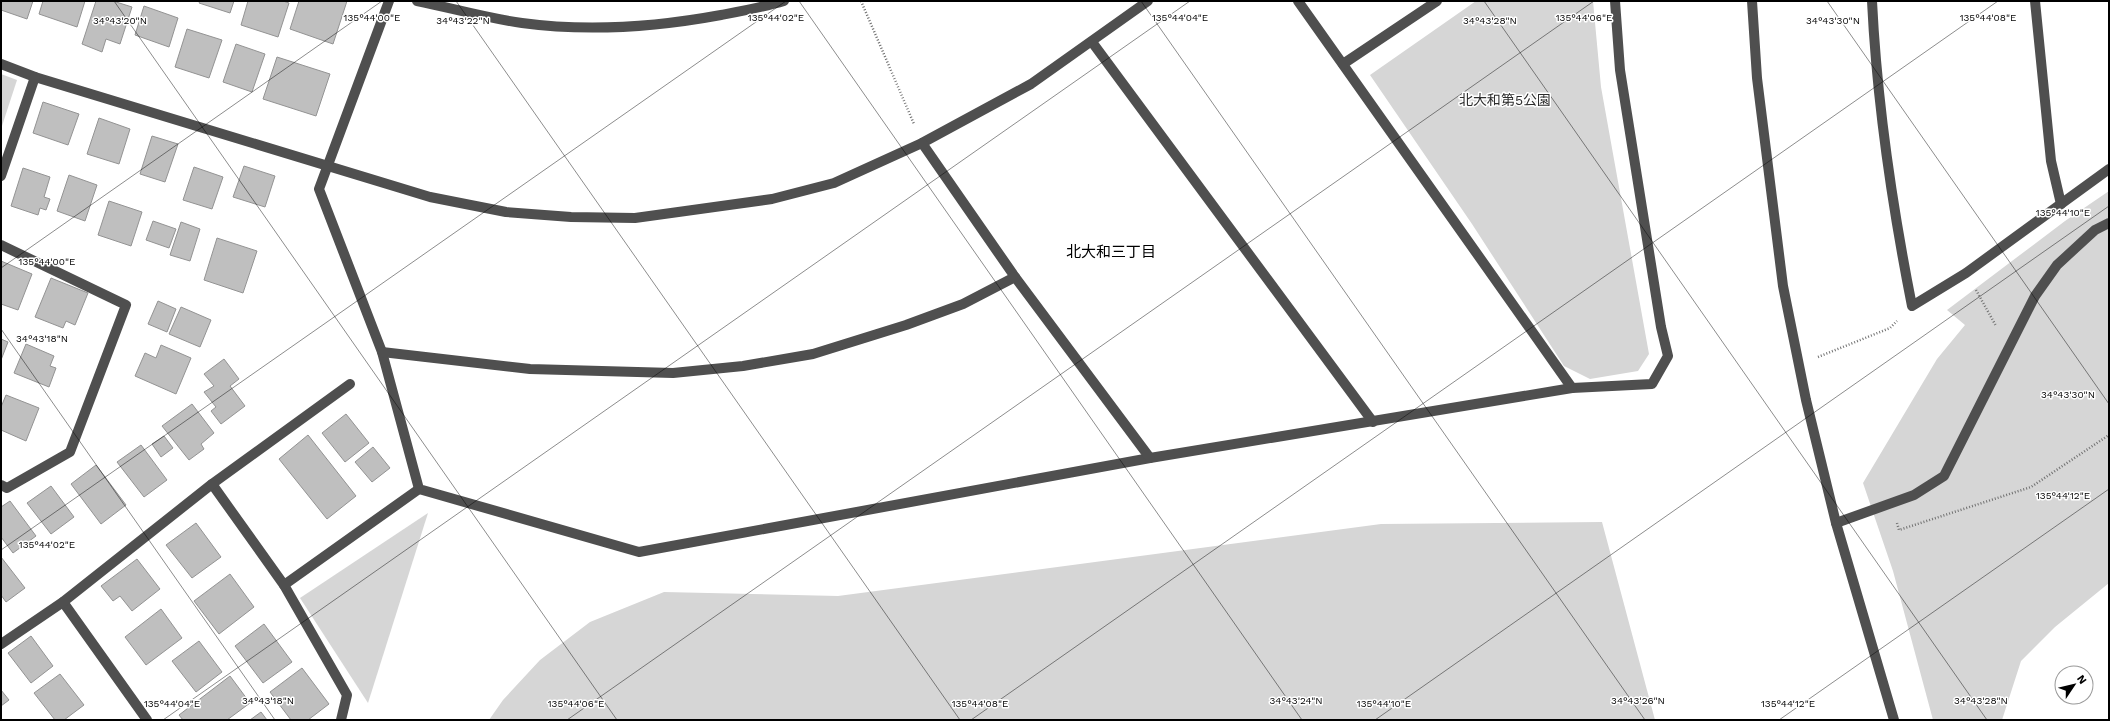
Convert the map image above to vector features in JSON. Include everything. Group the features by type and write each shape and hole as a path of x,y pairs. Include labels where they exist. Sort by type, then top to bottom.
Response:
{"street":[{"path":"389,1 327,164 319,189 382,352 419,489"},
{"path":"417,1 464,13 521,23 574,28 630,26 686,21 784,1"},
{"path":"1,64 35,77 327,164 430,197 506,212 571,217 635,218 772,199 834,183 922,143 1031,84 1148,1"},
{"path":"1298,1 1572,388"},
{"path":"1343,64 1437,1"},
{"path":"419,489 639,552 1150,458 1572,388 1652,384 1668,356 1661,327 1620,70 1615,1"},
{"path":"1752,1 1757,78 1783,286 1799,364 1836,523 1894,720"},
{"path":"1872,1 1875,64 1890,186 1912,306 1966,273 2109,169"},
{"path":"2035,1 2050,161 2061,204"},
{"path":"1092,42 1373,422"},
{"path":"1,176 35,77"},
{"path":"922,143 1015,277 1150,458"},
{"path":"1836,523 1914,495 1944,476 2008,346 2036,296 2057,265 2095,230 2109,223"},
{"path":"1,245 126,305 70,452 7,488 1,484"},
{"path":"382,352 530,369 673,373 743,366 813,354 906,324 963,304 1015,277"},
{"path":"1,644 63,602 212,484 350,384"},
{"path":"212,484 284,585 347,695 342,720"},
{"path":"284,585 419,489"},
{"path":"63,602 147,720"}],"path":[{"path":"861,1 922,143"},
{"path":"1966,273 2008,346"},
{"path":"1799,364 1890,328 1912,306"},
{"path":"1892,503 1899,530 2032,487 2109,435"}],"green space":[{"name":"北大和第5公園","path":"1476,1 1593,1 1601,87 1649,354 1638,371 1590,379 1564,366 1472,224 1370,75"},
{"path":"1,74 17,80 1,129"},
{"path":"2109,191 2109,583 2055,627 2021,661 2002,720 1933,720 1893,571 1863,483 1937,359 1965,325 1947,310 2065,221"},
{"path":"428,513 368,703 300,598"},
{"path":"1602,522 1655,720 489,720 503,700 540,660 590,622 664,592 838,596 1381,524"}],"building":[{"path":"1,1 33,1 27,19 1,10"},
{"path":"43,1 85,1 77,27 39,14"},
{"path":"96,1 113,1 132,7 120,44 106,39 102,52 82,44"},
{"path":"200,1 234,1 230,13 199,3"},
{"path":"248,1 283,1 289,3 278,37 241,25"},
{"path":"299,1 347,1 333,44 290,29"},
{"path":"144,6 178,18 169,47 135,35"},
{"path":"187,29 222,40 209,78 175,67"},
{"path":"236,44 265,54 252,92 223,82"},
{"path":"277,57 330,74 316,116 263,99"},
{"path":"43,102 79,114 68,145 33,133"},
{"path":"99,118 130,129 119,164 87,154"},
{"path":"152,136 178,144 165,182 140,174"},
{"path":"244,166 275,176 265,207 233,197"},
{"path":"194,167 223,177 212,209 183,200"},
{"path":"23,168 50,177 44,197 50,199 46,210 40,208 38,215 11,206"},
{"path":"69,175 97,185 85,221 57,211"},
{"path":"109,201 142,212 131,246 98,235"},
{"path":"153,221 176,229 169,248 146,240"},
{"path":"181,222 200,229 190,261 170,255"},
{"path":"217,238 257,251 243,293 204,280"},
{"path":"1,261 32,274 18,310 1,304"},
{"path":"51,278 88,293 75,325 66,321 63,328 35,317"},
{"path":"158,301 176,309 167,332 148,324"},
{"path":"181,307 211,320 200,347 169,334"},
{"path":"1,339 8,342 1,360"},
{"path":"26,344 54,356 50,366 56,368 49,387 14,373"},
{"path":"161,345 191,358 176,394 135,376 145,353 156,358"},
{"path":"224,359 239,379 230,386 245,406 221,424 211,411 216,407 204,392 214,386 204,374"},
{"path":"6,395 39,408 26,441 1,430 1,407"},
{"path":"192,404 214,433 201,444 204,449 189,460 162,426"},
{"path":"346,414 369,443 345,462 322,433"},
{"path":"308,435 356,496 327,519 279,459"},
{"path":"164,436 173,448 161,457 152,444"},
{"path":"141,445 167,480 144,497 117,462"},
{"path":"373,447 390,468 372,482 355,462"},
{"path":"96,465 126,505 101,524 71,484"},
{"path":"51,486 74,517 51,534 27,503"},
{"path":"10,501 36,536 13,553 1,537 1,507"},
{"path":"196,523 221,557 192,578 166,545"},
{"path":"1,557 25,588 6,602 1,595"},
{"path":"137,559 160,589 132,611 120,596 113,601 101,586"},
{"path":"230,574 254,607 219,634 194,601"},
{"path":"161,609 182,638 146,665 125,637"},
{"path":"264,624 292,662 263,683 235,646"},
{"path":"31,636 53,666 31,683 8,653"},
{"path":"199,641 222,672 196,692 172,661"},
{"path":"302,668 329,704 308,720 291,720 270,692"},
{"path":"60,674 84,705 64,720 55,720 34,693"},
{"path":"230,676 250,703 227,720 183,720 179,715"},
{"path":"1,690 9,700 1,706"},
{"path":"261,712 267,720 250,720"}],"district":[{"name":"北大和三丁目","path":"1111,252"}]}
